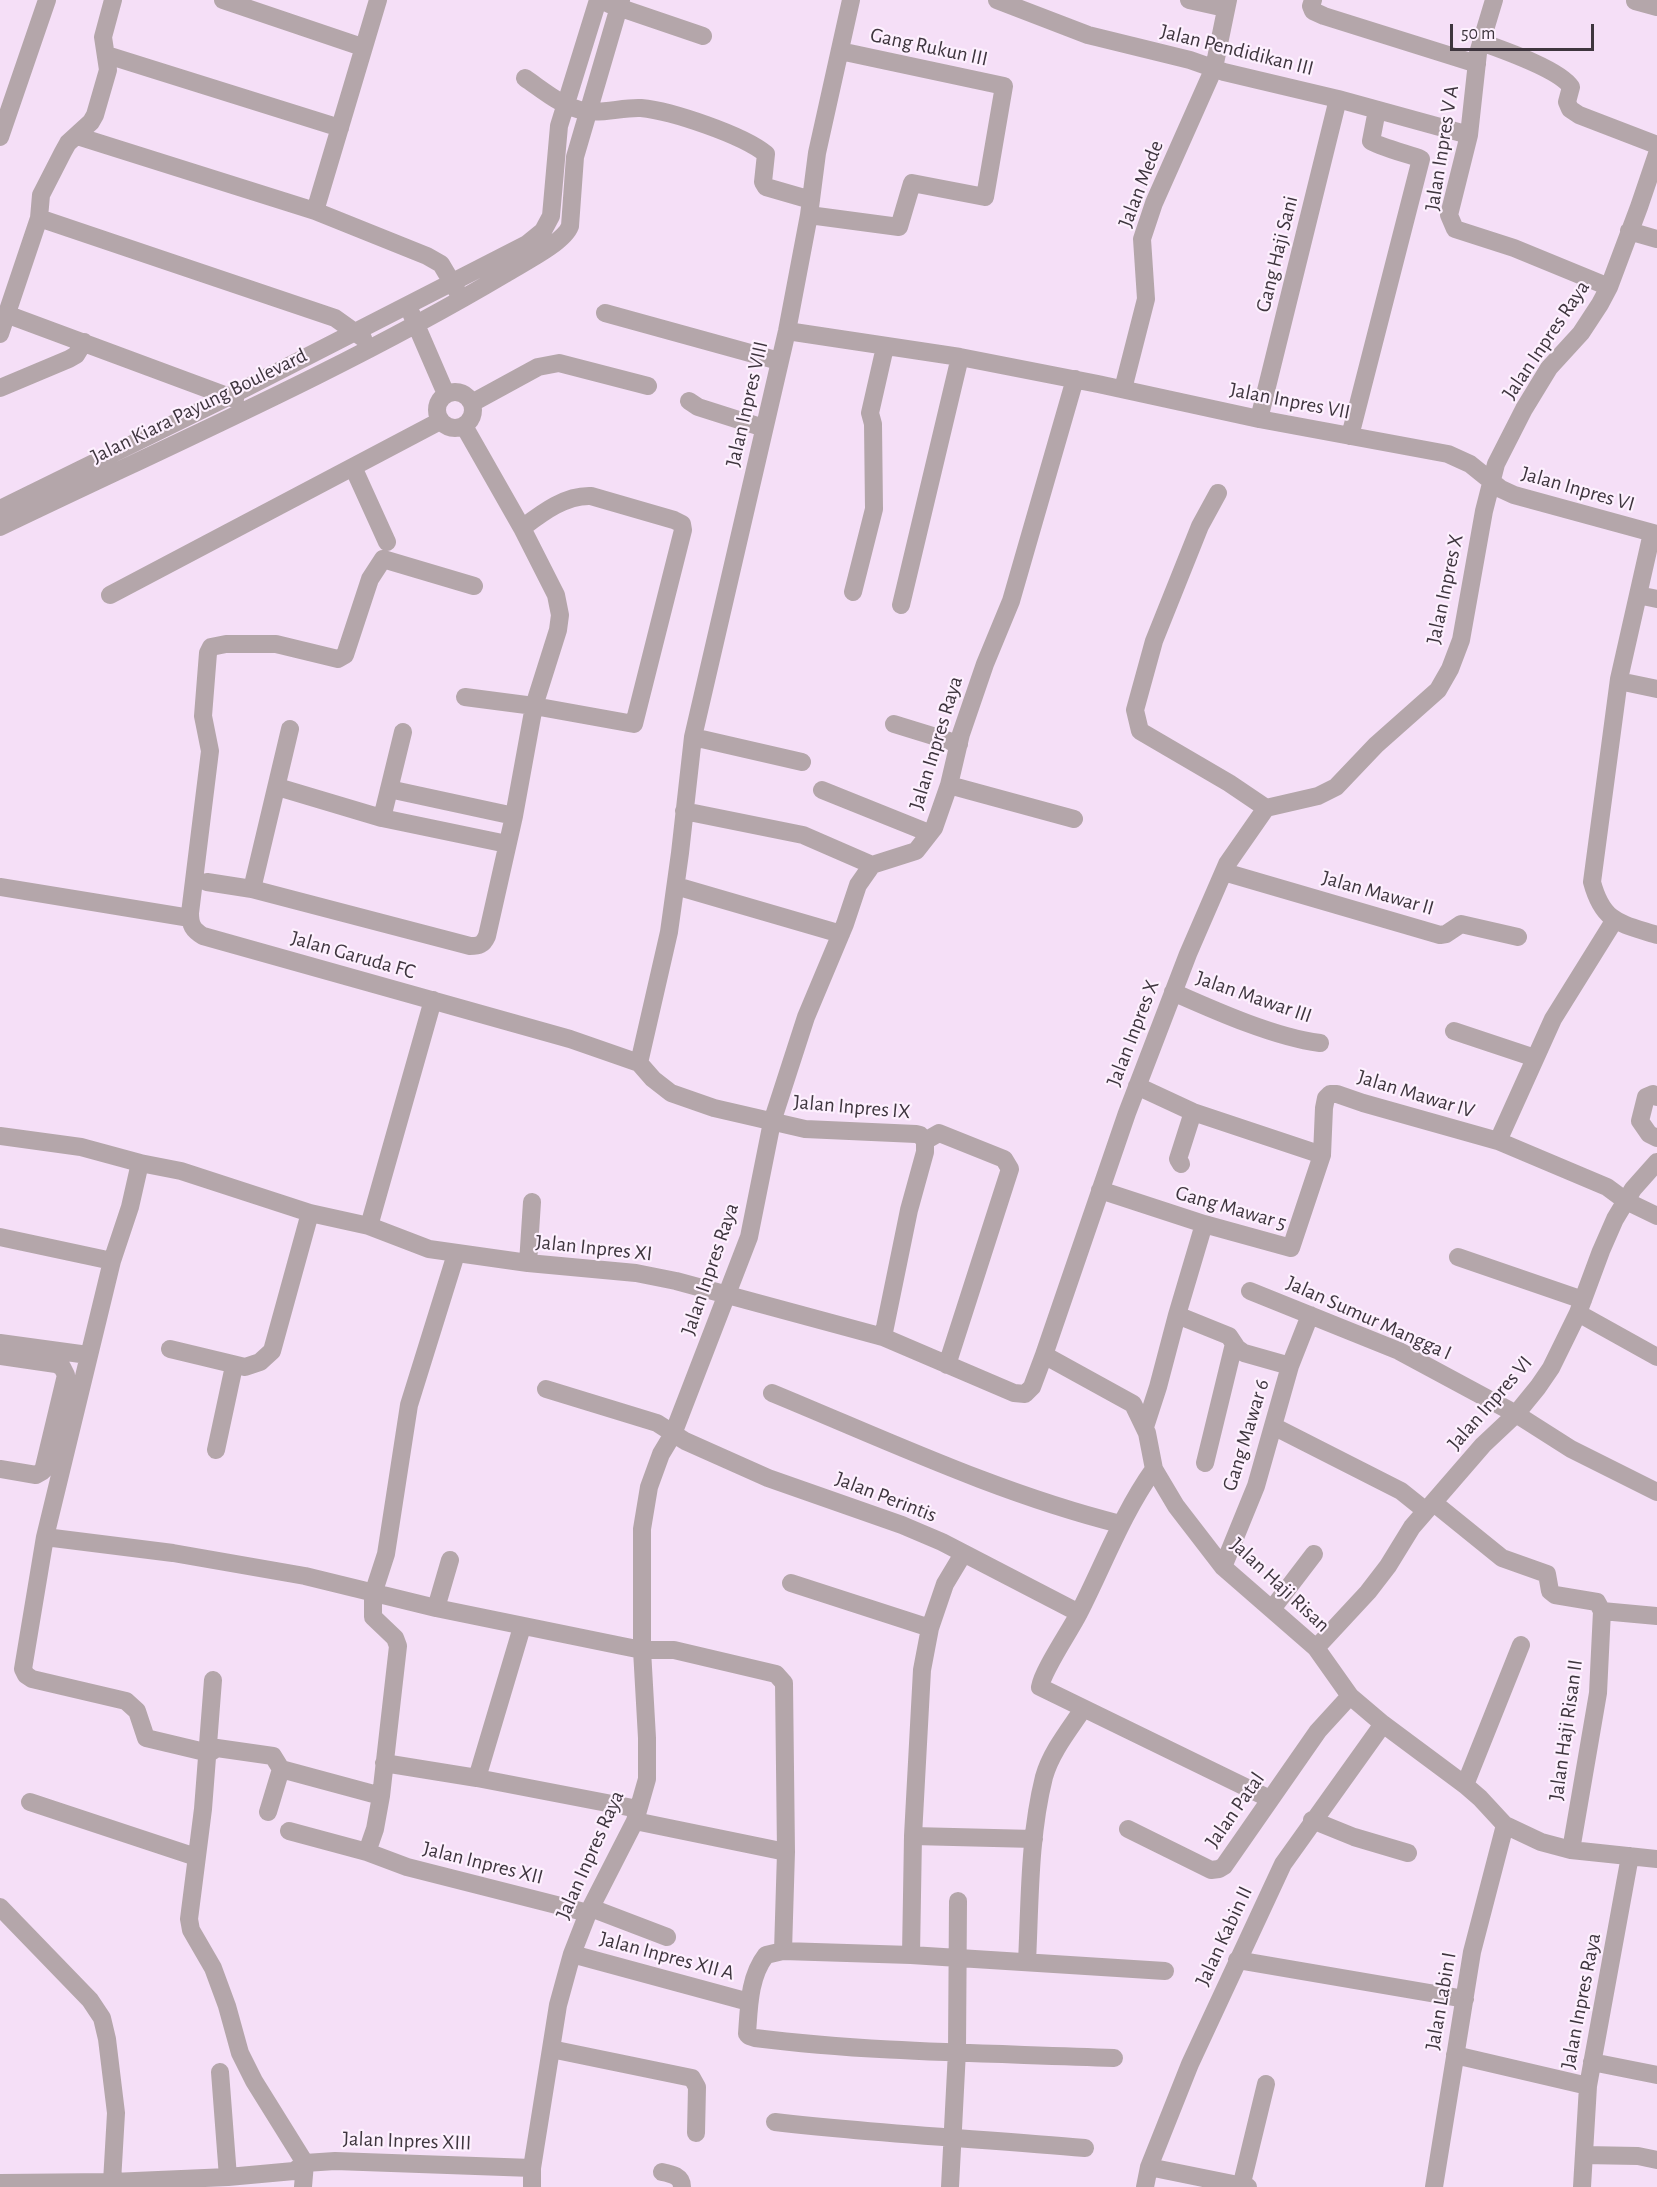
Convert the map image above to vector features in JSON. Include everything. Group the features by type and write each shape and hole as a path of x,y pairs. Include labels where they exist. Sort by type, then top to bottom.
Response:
{"street":[{"path":"0,137 47,0"},
{"path":"0,334 39,218 41,195 63,152 91,123 95,115 108,70 104,29 113,0"},
{"path":"223,0 362,47"},
{"path":"315,211 362,47 378,0"},
{"path":"599,0 620,4 703,36"},
{"name":"Jalan Kiara Payung Boulevard","path":"0,509 408,306 526,244 543,231 551,216 559,126 599,0"},
{"path":"787,331 810,207 817,153 851,0"},
{"name":"Jalan Pendidikan III","path":"997,0 1088,35 1469,135"},
{"path":"1189,0 1226,4"},
{"path":"1313,0 1311,6 1313,11 1324,16 1479,53 1511,54 1564,79 1571,87 1567,102 1570,109 1579,115 1657,145"},
{"name":"Jalan Inpres V A","path":"1492,0 1479,53 1469,135 1449,215 1455,229 1514,248 1609,287"},
{"path":"1635,1 1657,7"},
{"name":"Jalan Kiara Payung Boulevard","path":"0,527 417,324 536,255 567,233 570,226 575,158 620,4"},
{"name":"Jalan Mede","path":"1123,389 1146,300 1142,240 1158,194 1214,68 1226,4"},
{"name":"Gang Rukun III","path":"810,207 899,227 912,183 985,197 1004,86 840,51"},
{"path":"107,55 340,128"},
{"path":"525,78 565,105 587,112 641,108 706,124 746,141 766,154 763,182 766,187 810,207"},
{"name":"Gang Haji Sani","path":"1259,419 1338,99"},
{"path":"1350,436 1421,159 1395,149 1376,145 1371,141 1377,110"},
{"path":"77,136 315,211 427,256 441,264 462,299"},
{"name":"Jalan Inpres Raya","path":"1491,480 1503,450 1549,369 1581,333 1609,287 1657,154"},
{"path":"39,218 335,318 373,346"},
{"path":"1629,231 1657,238"},
{"path":"408,306 446,394"},
{"path":"605,313 779,361"},
{"path":"6,314 230,396 251,406"},
{"name":"Jalan Inpres VIII","path":"639,1063 669,932 693,737 787,331 960,357 1075,379"},
{"path":"0,388 69,359 76,355 84,342"},
{"path":"853,592 874,509 873,434 870,412 885,346"},
{"path":"901,605 960,357"},
{"path":"472,403 538,367 548,364 559,363 648,386"},
{"name":"Jalan Inpres VII","path":"1075,379 1259,419 1448,454 1470,464 1491,480"},
{"name":"Jalan Inpres Raya","path":"532,2187 532,2168 558,2005 572,1954 590,1910 636,1815 647,1779 642,1650 642,1539 649,1487 673,1434 749,1237 772,1122 806,1017 841,934 858,885 872,865 916,851 933,828 949,785 959,744 985,664 1011,601 1075,379"},
{"path":"456,391 466,395 472,403 473,411 470,420 464,426 455,428 440,421 436,411 438,401 446,394 456,391"},
{"path":"689,401 698,407 764,428"},
{"path":"110,595 440,421"},
{"path":"207,882 252,889 470,946 483,943 487,936 514,816 534,706 558,630 560,615 556,595 522,528 464,426"},
{"path":"353,467 387,542"},
{"name":"Jalan Inpres VI","path":"1491,480 1501,489 1514,495 1654,533"},
{"name":"Jalan Inpres X","path":"727,1295 883,1337 1014,1393 1025,1394 1032,1387 1137,1086 1173,992 1227,864 1266,808 1318,796 1336,787 1376,745 1438,690 1450,669 1461,640 1491,480"},
{"path":"1218,493 1200,526 1154,641 1135,710 1140,731 1229,783 1266,808"},
{"path":"465,697 534,706 634,724 683,530 681,524 591,496 582,496 571,498 542,513 522,528"},
{"path":"1654,533 1619,681 1592,882 1597,900 1614,921 1657,936"},
{"path":"0,887 190,918 210,751 203,716 208,653 211,647 276,644 338,659 342,658 345,655 370,579 383,559 474,586"},
{"path":"1638,594 1657,599"},
{"path":"1619,681 1657,689"},
{"path":"894,724 959,744"},
{"path":"252,889 290,729"},
{"path":"382,818 403,732"},
{"path":"693,737 802,762"},
{"path":"949,785 1074,819"},
{"path":"278,787 382,818 507,844"},
{"path":"389,789 514,816"},
{"path":"822,790 929,833"},
{"path":"684,811 803,835 872,865"},
{"name":"Jalan Mawar II","path":"1224,873 1440,935 1446,934 1461,924 1518,937"},
{"path":"676,886 841,934"},
{"name":"Jalan Garuda FC","path":"190,918 194,931 203,936 570,1039 639,1063 653,1079 671,1093 714,1108 772,1122"},
{"path":"1498,1141 1566,996 1614,921"},
{"name":"Jalan Mawar III","path":"1173,992 1229,1015 1304,1041 1320,1042"},
{"path":"369,1226 433,1000"},
{"path":"1454,1031 1536,1058"},
{"path":"1137,1086 1193,1112 1322,1155"},
{"name":"Jalan Mawar IV","path":"1322,1155 1326,1098 1330,1094 1337,1094 1498,1141 1607,1187 1626,1201 1657,1216"},
{"path":"1657,1096 1653,1094 1646,1097 1640,1120 1649,1134 1657,1138"},
{"path":"1181,1164 1178,1159 1193,1112"},
{"name":"Jalan Inpres IX","path":"772,1122 805,1129 916,1134 925,1141"},
{"path":"883,1337 909,1210 925,1152 925,1141 939,1133 1004,1159 1010,1169 946,1365"},
{"name":"Jalan Inpres XI","path":"0,1136 81,1147 181,1172 310,1213 369,1226 429,1249 528,1263 636,1273 727,1295"},
{"name":"Gang Mawar 5","path":"1100,1190 1204,1224 1291,1248 1322,1155"},
{"name":"Jalan Inpres VI","path":"1316,1648 1368,1592 1388,1566 1412,1527 1483,1446 1516,1414 1551,1368 1581,1307 1601,1251 1626,1201 1657,1162"},
{"path":"140,1163 130,1207 112,1261 88,1355 45,1537 23,1669 32,1679 126,1701 137,1711 146,1738 208,1753 217,1748 273,1756 281,1769 381,1796"},
{"path":"528,1263 532,1202"},
{"path":"170,1349 245,1367 260,1362 272,1351 310,1213"},
{"path":"1144,1427 1158,1387 1204,1224"},
{"path":"0,1237 112,1261"},
{"path":"367,1852 375,1829 381,1796 398,1646 395,1638 373,1617 373,1594 386,1554 409,1405 456,1254"},
{"path":"1458,1257 1581,1307 1657,1357"},
{"name":"Jalan Sumur Mangga I","path":"1250,1291 1399,1351 1516,1414 1571,1449 1657,1492"},
{"path":"1177,1315 1229,1336 1244,1353 1290,1366"},
{"name":"Gang Mawar 6","path":"1223,1567 1256,1486 1290,1366 1310,1315"},
{"path":"0,1342 88,1355"},
{"path":"1205,1462 1234,1344"},
{"path":"0,1356 56,1364 62,1367 66,1375 43,1471 36,1475 0,1469"},
{"name":"Jalan Haji Risan","path":"1044,1356 1133,1404 1144,1427 1154,1469 1176,1506 1223,1567 1316,1648 1350,1696 1383,1724 1465,1785 1505,1825 1541,1842 1571,1850 1657,1858"},
{"path":"216,1450 234,1366"},
{"name":"Jalan Perintis","path":"546,1389 657,1423 673,1434 768,1478 902,1525 1079,1613"},
{"path":"772,1393 995,1485 1084,1515 1120,1524"},
{"path":"1273,1426 1430,1507 1502,1558 1546,1574 1550,1591 1555,1595 1597,1602 1602,1611 1657,1616"},
{"path":"1154,1469 1120,1524 1079,1613 1040,1687 1270,1800"},
{"path":"45,1537 173,1553 305,1576 373,1594 522,1627 642,1650 674,1650 776,1674 784,1683 786,1852 783,1952"},
{"path":"911,1955 913,1836 920,1693 930,1628 945,1584 963,1554"},
{"path":"1272,1609 1314,1554"},
{"path":"436,1608 450,1560"},
{"path":"791,1583 930,1628"},
{"name":"Jalan Haji Risan II","path":"1571,1850 1598,1693 1602,1611"},
{"path":"477,1778 522,1627"},
{"path":"1465,1785 1521,1645"},
{"path":"213,1680 208,1753 188,1908 191,1930 213,1968 227,2006 240,2053 254,2081 305,2163 303,2187"},
{"name":"Jalan Patal","path":"1128,1829 1211,1870 1219,1869 1224,1866 1318,1731 1350,1696"},
{"path":"1027,1962 1034,1839 1045,1776 1056,1750 1083,1709"},
{"name":"Jalan Kabin II","path":"1145,2187 1149,2167 1190,2064 1283,1864 1312,1820 1383,1724"},
{"path":"384,1763 477,1778 786,1852"},
{"path":"268,1812 281,1769"},
{"path":"30,1802 196,1857"},
{"path":"1312,1820 1354,1837 1408,1853"},
{"name":"Jalan Labin I","path":"1434,2187 1479,1918 1505,1825"},
{"name":"Jalan Inpres XII","path":"289,1831 367,1852 407,1867 590,1910 667,1937"},
{"path":"913,1836 1034,1839"},
{"name":"Jalan Inpres Raya","path":"1582,2187 1588,2086 1630,1856"},
{"path":"950,2187 957,2051 958,1901"},
{"path":"0,1907 90,2000 102,2018 107,2039 116,2113 112,2182"},
{"path":"1114,2058 806,2044 755,2038 747,2034 749,2002 758,1966 766,1955 783,1952 911,1955 1164,1971"},
{"name":"Jalan Inpres XII A","path":"572,1954 749,2002"},
{"path":"1237,1960 1465,1999"},
{"path":"551,2049 692,2078 697,2087 696,2133"},
{"path":"1455,2055 1588,2086"},
{"path":"1592,2062 1657,2075"},
{"path":"220,2072 228,2177"},
{"path":"1149,2167 1244,2187 1266,2084"},
{"path":"775,2122 856,2132 952,2136 1085,2148"},
{"path":"1584,2154 1638,2156 1657,2160"},
{"name":"Jalan Inpres XIII","path":"0,2183 112,2182 228,2177 294,2171 305,2163 336,2161 532,2168"},
{"path":"662,2172 679,2178 682,2181 682,2187"}]}
